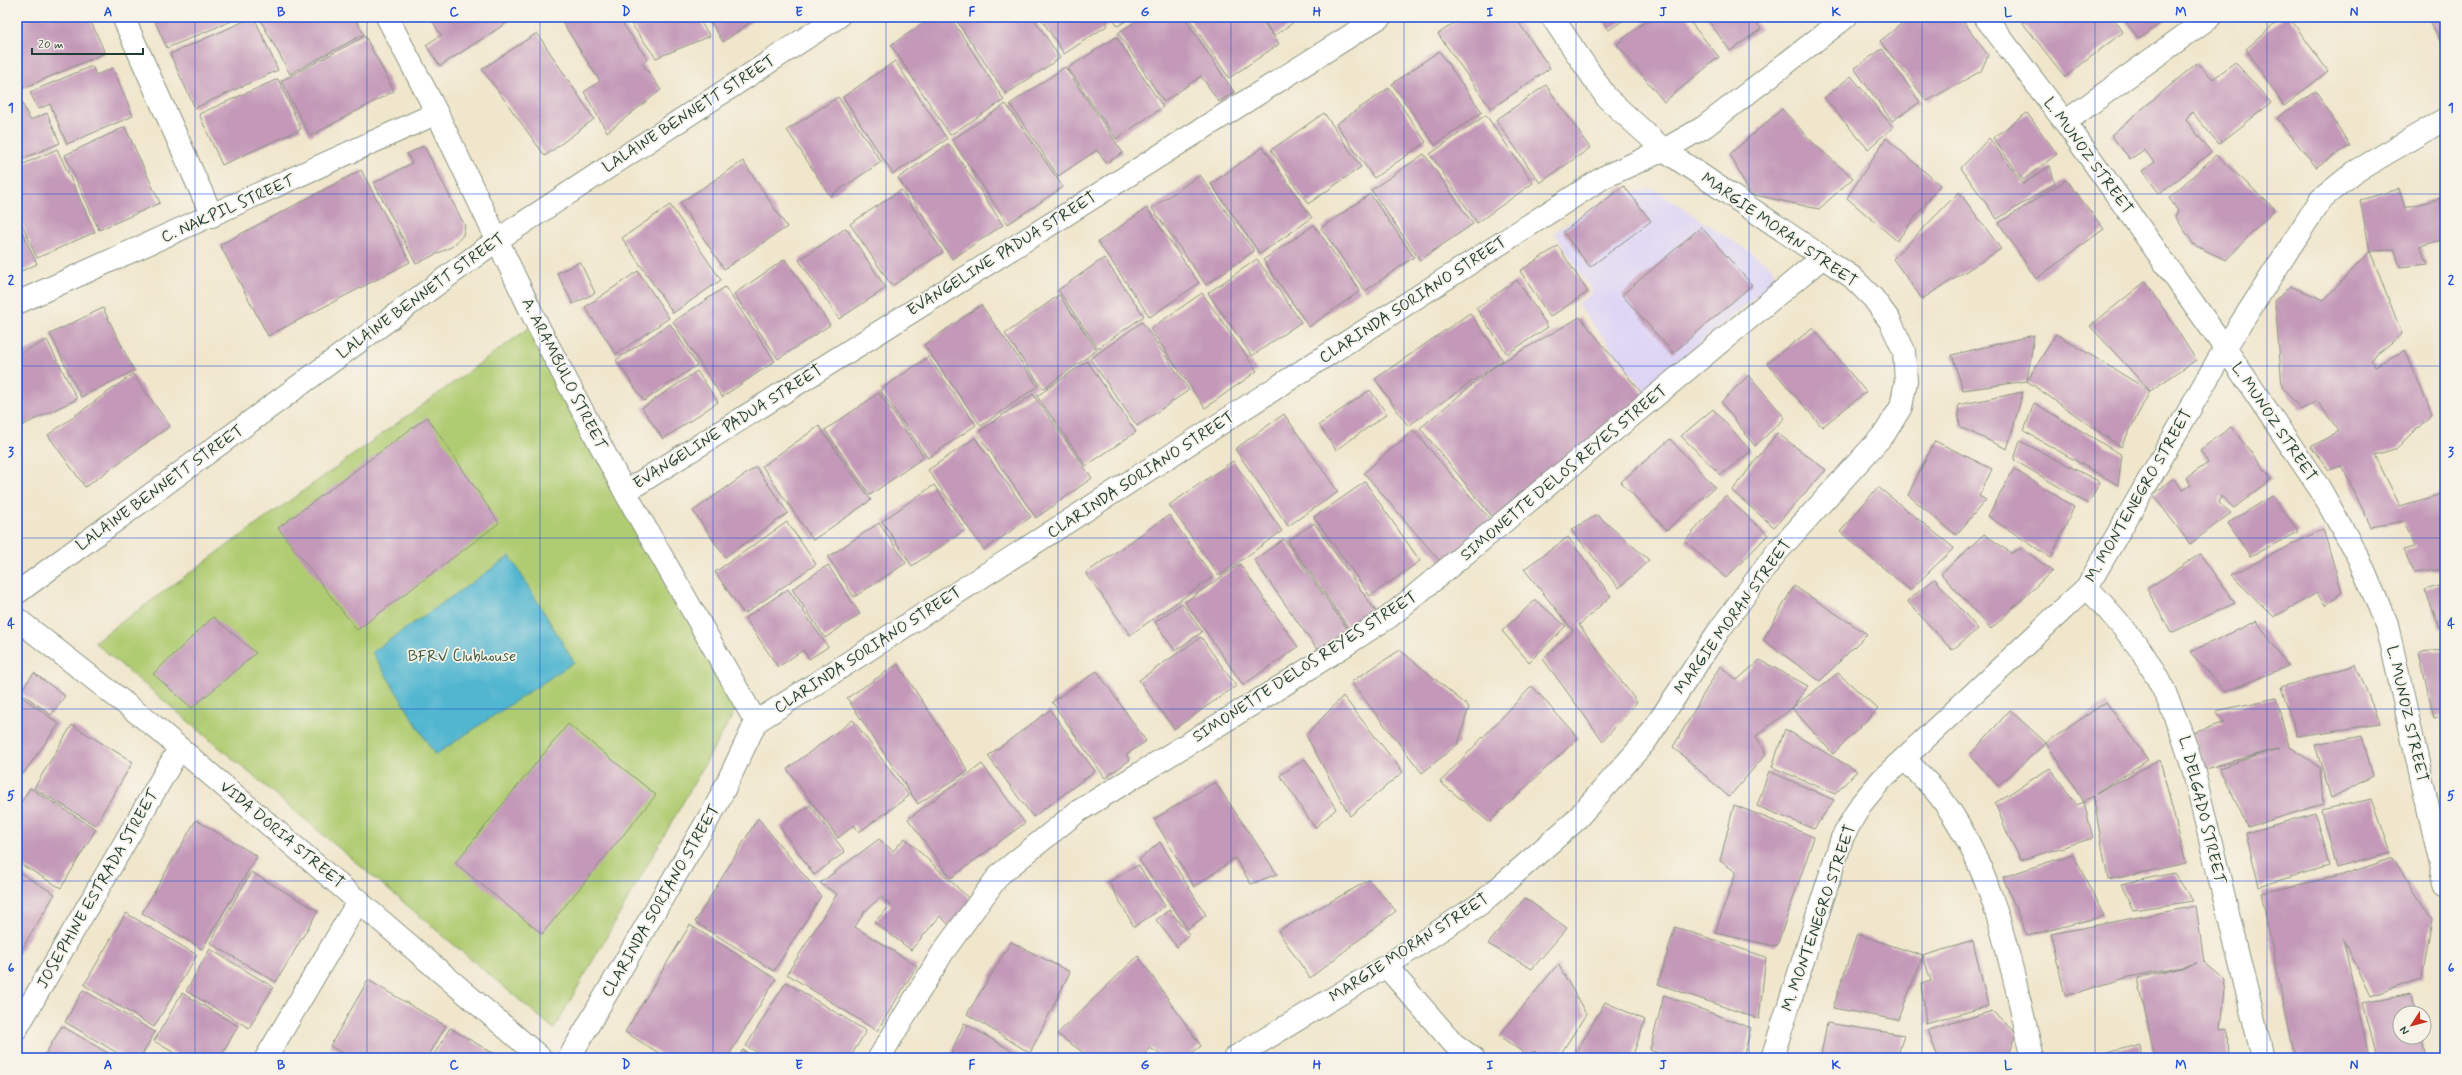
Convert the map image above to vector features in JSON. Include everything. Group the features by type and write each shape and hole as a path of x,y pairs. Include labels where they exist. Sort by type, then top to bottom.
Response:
{"street":[{"path":"123,17 212,216"},
{"name":"A. ARAMBULO STREET","path":"387,17 437,113 538,326 625,492 756,722"},
{"name":"LALAINE BENNETT STREET","path":"17,593 497,240 838,17"},
{"name":"EVANGELINE PADUA STREET","path":"625,492 1380,17"},
{"name":"MARGIE MORAN STREET","path":"1234,1058 1386,966 1480,904 1574,822 1645,742 1720,629 1776,552 1885,433 1902,400 1906,381 1904,351 1890,321 1873,298 1852,277 1664,150 1607,98 1552,17"},
{"name":"CLARINDA SORIANO STREET","path":"569,1058 717,804 756,722 1604,177 1664,150 1704,127 1846,17"},
{"name":"L. MUNOZ STREET","path":"1985,17 2065,122 2225,348 2320,489 2358,557 2387,625 2445,883"},
{"path":"2065,122 2210,17"},
{"name":"C. NAKPIL STREET","path":"17,303 437,113"},
{"name":"M. MONTENEGRO STREET","path":"1772,1058 1842,838 1861,804 1882,779 1905,759 2087,586 2225,348 2321,199 2353,173 2445,119"},
{"name":"SIMONETTE DELOS REYES STREET","path":"879,1058 943,952 999,875 1077,812 1285,684 1389,617 1823,257"},
{"name":"L. DELGADO STREET","path":"2087,586 2142,652 2164,690 2181,726 2194,773 2263,1058"},
{"name":"VIDA DORIA STREET","path":"17,619 179,749 359,900 541,1058"},
{"name":"JOSEPHINE ESTRADA STREET","path":"17,1028 179,749"},
{"path":"1905,759 1938,794 1960,827 1977,863 2003,935 2033,1058"},
{"path":"266,1058 359,900"},
{"path":"1386,966 1454,1044 1473,1058"}],"shaded area":[{"path":"1652,188 1771,266 1774,273 1773,282 1644,390 1577,304 1593,292 1554,232 1608,198"}],"green space":[{"name":"BFRV Clubhouse","path":"536,323 743,697 554,1029 94,642"}],"water":[{"path":"510,556 574,662 435,755 372,652"}],"building":[{"path":"33,17 89,17 105,53 19,90 17,85 17,24"},
{"path":"153,17 241,17 167,48"},
{"path":"254,17 278,70 195,108 170,54"},
{"path":"270,17 354,17 364,34 290,74 261,21"},
{"path":"430,17 516,17 440,66 426,45 441,35"},
{"path":"559,17 618,17 648,60 642,63 661,90 607,132 584,92 600,81"},
{"path":"626,17 697,17 710,36 656,58"},
{"path":"708,17 758,17 723,42"},
{"path":"933,17 950,17 1004,100 950,135 891,45"},
{"path":"954,17 1033,17 1060,58 1006,94"},
{"path":"1040,17 1103,17 1108,25 1064,54"},
{"path":"1112,17 1132,17 1118,26"},
{"path":"1142,17 1184,17 1234,92 1219,102 1201,76 1164,102 1118,33"},
{"path":"1188,17 1260,17 1279,44 1229,78"},
{"path":"1261,17 1301,17 1274,36"},
{"path":"1463,17 1515,17 1550,68 1491,109 1438,34"},
{"path":"1600,17 1628,17 1609,30"},
{"path":"1651,17 1686,17 1719,57 1664,102 1617,44"},
{"path":"1706,17 1752,17 1761,29 1730,51"},
{"path":"1910,17 1960,17 1988,55 1981,71 1927,101 1880,41"},
{"path":"2031,17 2113,17 2123,32 2065,77 2022,22"},
{"path":"2122,17 2169,17 2139,39"},
{"path":"2283,17 2289,17 2328,71 2284,106 2246,49"},
{"path":"2427,17 2445,17 2445,50"},
{"path":"537,33 594,119 545,156 482,69"},
{"path":"365,36 394,91 310,136 281,81"},
{"path":"1116,37 1163,107 1116,139 1068,68"},
{"path":"1882,49 1920,102 1892,121 1854,68"},
{"path":"1439,51 1482,112 1435,145 1392,84"},
{"path":"895,61 947,139 893,174 843,97"},
{"path":"2235,62 2271,103 2219,144 2192,112 2186,120 2211,152 2160,194 2142,171 2155,162 2144,150 2130,159 2111,135 2197,63 2213,79"},
{"path":"92,66 96,75 113,68 133,116 67,144 50,104 38,109 30,92"},
{"path":"1065,67 1123,153 1106,163 1097,150 1058,176 1010,104"},
{"path":"1851,76 1893,127 1868,149 1824,98"},
{"path":"278,79 301,129 222,165 199,114"},
{"path":"1546,85 1590,148 1540,183 1496,120"},
{"path":"1389,88 1426,142 1374,178 1336,124"},
{"path":"2316,91 2350,146 2316,167 2277,118"},
{"path":"838,97 881,162 830,196 787,130"},
{"path":"20,98 30,120 47,113 60,143 17,161 17,99"},
{"path":"1006,104 1063,187 1008,224 952,140"},
{"path":"1782,109 1815,145 1853,178 1819,209 1750,194 1730,154"},
{"path":"1324,113 1361,167 1308,204 1271,150"},
{"path":"2027,113 2057,154 2023,180 1993,138"},
{"path":"1486,115 1533,183 1477,223 1430,154"},
{"path":"125,127 160,203 99,230 65,155"},
{"path":"1886,138 1940,185 1897,241 1847,198"},
{"path":"1989,138 2023,184 2050,166 2055,184 1997,219 1961,168"},
{"path":"949,144 1003,225 952,259 898,178"},
{"path":"424,146 465,226 463,235 453,246 416,264 374,183 412,163 407,154"},
{"path":"1263,147 1312,218 1260,254 1211,184"},
{"path":"57,149 95,232 37,258 17,213 17,167"},
{"path":"1424,154 1473,224 1420,260 1371,190"},
{"path":"2216,155 2275,209 2226,260 2194,245 2175,216 2178,211 2169,198"},
{"path":"743,161 787,227 724,269 680,203"},
{"path":"361,170 410,262 268,336 220,245"},
{"path":"1200,175 1254,251 1206,285 1152,208"},
{"path":"2066,180 2104,229 2036,279 1999,223"},
{"path":"1624,186 1651,221 1590,267 1563,232"},
{"path":"2399,189 2405,208 2441,198 2445,239 2420,246 2428,264 2400,267 2395,250 2370,251 2360,200"},
{"path":"901,190 943,252 892,286 850,224"},
{"path":"1959,192 2001,249 1922,299 1893,259"},
{"path":"1370,194 1414,257 1365,291 1321,228"},
{"path":"670,205 721,280 673,313 622,238"},
{"path":"1147,208 1199,283 1150,317 1098,242"},
{"path":"17,220 37,264 17,273"},
{"path":"1314,225 1360,291 1309,327 1263,260"},
{"path":"1701,227 1752,285 1673,353 1622,295"},
{"path":"846,228 886,288 839,319 799,260"},
{"path":"1558,246 1588,292 1550,317 1520,271"},
{"path":"2370,251 2402,334 2370,360 2375,366 2405,350 2432,414 2398,448 2375,455 2400,506 2445,493 2445,569 2414,573 2404,550 2415,547 2404,521 2371,527 2342,466 2329,470 2311,447 2339,431 2317,401 2301,410 2282,387 2275,301 2290,286 2324,300"},
{"path":"1104,258 1144,316 1098,348 1058,290"},
{"path":"785,259 830,325 778,359 734,294"},
{"path":"1257,259 1301,322 1252,356 1208,293"},
{"path":"580,262 595,293 573,304 557,273"},
{"path":"638,271 669,318 616,354 585,307"},
{"path":"1517,280 1548,327 1507,354 1476,308"},
{"path":"2146,281 2196,360 2150,391 2090,326"},
{"path":"725,287 775,361 722,397 673,322"},
{"path":"1202,293 1257,371 1205,408 1150,329"},
{"path":"1059,295 1097,350 1043,389 1005,334"},
{"path":"981,305 1038,386 981,426 924,345"},
{"path":"103,308 134,371 81,397 50,334"},
{"path":"1470,313 1503,360 1408,426 1375,379"},
{"path":"1580,317 1645,397 1495,520 1420,428 1495,366"},
{"path":"1142,322 1189,390 1137,426 1090,359"},
{"path":"670,324 697,365 644,401 616,360"},
{"path":"1813,328 1866,392 1822,427 1767,363"},
{"path":"2056,334 2150,391 2121,447 2027,381"},
{"path":"2034,335 2027,381 1963,390 1952,355"},
{"path":"47,340 77,399 17,428 17,355"},
{"path":"928,357 976,425 928,458 880,390"},
{"path":"1087,361 1136,432 1086,466 1037,396"},
{"path":"697,371 718,402 663,439 642,408"},
{"path":"133,374 170,426 85,487 48,435"},
{"path":"1749,375 1785,418 1755,446 1721,402"},
{"path":"1370,390 1387,414 1336,450 1319,425"},
{"path":"2023,392 2007,449 1960,427 1958,405"},
{"path":"879,393 924,457 870,495 825,430"},
{"path":"1033,394 1092,478 1036,518 977,433"},
{"path":"2034,403 2122,455 2118,485 2024,431"},
{"path":"1713,409 1751,451 1721,475 1681,436"},
{"path":"1284,414 1338,492 1288,526 1235,449"},
{"name":"BFRV Clubhouse","path":"427,417 499,523 357,630 278,528"},
{"path":"819,426 871,500 813,540 762,466"},
{"path":"2231,427 2272,479 2234,508 2221,496 2219,503 2231,513 2190,544 2153,495 2173,478 2183,490 2191,485 2186,478 2208,463 2200,450"},
{"path":"1413,430 1495,525 1445,567 1364,473"},
{"path":"1777,433 1826,470 1774,527 1732,491"},
{"path":"975,438 1031,517 984,550 928,470"},
{"path":"1670,439 1715,487 1667,530 1621,482"},
{"path":"1935,441 1992,469 1979,496 1986,500 1956,535 1908,495"},
{"path":"2020,441 2100,482 2088,504 2014,460"},
{"path":"1233,461 1282,531 1219,576 1169,505"},
{"path":"756,467 788,513 725,557 693,511"},
{"path":"2014,469 2074,507 2051,558 1988,516"},
{"path":"1365,482 1420,561 1370,596 1314,517"},
{"path":"934,485 965,530 912,566 882,521"},
{"path":"1878,487 1954,548 1910,590 1840,532"},
{"path":"1725,496 1768,535 1726,578 1685,541"},
{"path":"2272,496 2299,532 2250,556 2228,523"},
{"path":"1169,515 1213,577 1130,635 1086,573"},
{"path":"1597,515 1649,560 1619,588 1571,530"},
{"path":"787,522 816,564 744,614 715,572"},
{"path":"879,523 906,563 854,597 828,557"},
{"path":"1314,523 1379,616 1353,634 1288,541"},
{"path":"2323,529 2342,592 2325,605 2317,593 2274,617 2231,575"},
{"path":"1984,534 2011,553 2022,548 2052,571 1991,629 1941,574"},
{"path":"1568,537 1611,596 1579,625 1637,702 1603,741 1543,659 1573,631 1524,569"},
{"path":"1284,539 1353,637 1323,658 1254,560"},
{"path":"2200,554 2235,603 2171,633 2147,589"},
{"path":"1240,564 1298,647 1243,685 1185,602"},
{"path":"828,565 860,614 825,638 792,589"},
{"path":"1935,579 1978,629 1952,650 1907,601"},
{"path":"2445,584 2445,627 2440,629 2425,590"},
{"path":"1794,586 1867,634 1820,681 1763,640"},
{"path":"788,589 828,647 809,659 803,650 778,667 745,618"},
{"path":"1535,600 1566,626 1529,662 1502,631"},
{"path":"1182,603 1202,632 1175,651 1155,622"},
{"path":"213,617 256,653 192,708 153,674"},
{"path":"2257,621 2288,666 2225,692 2190,652"},
{"path":"1201,637 1236,686 1174,729 1139,680"},
{"path":"1400,650 1469,707 1458,744 1422,773 1351,682"},
{"path":"2445,650 2445,715 2434,718 2419,652"},
{"path":"1760,660 1808,686 1792,708 1756,736 1766,754 1729,797 1673,747 1720,666 1737,680"},
{"path":"898,664 968,771 918,804 847,698"},
{"path":"2356,665 2380,724 2297,736 2281,687"},
{"path":"1097,671 1146,741 1126,755 1130,760 1105,778 1052,702"},
{"path":"34,673 65,696 51,715 20,692"},
{"path":"1838,673 1878,709 1833,754 1792,708"},
{"path":"1532,686 1578,738 1489,822 1440,782"},
{"path":"17,693 59,724 23,774 17,770"},
{"path":"1343,696 1403,772 1350,816 1306,735"},
{"path":"2276,698 2289,746 2320,768 2323,804 2248,827 2219,768 2280,748 2205,769 2192,732 2224,723 2216,711"},
{"path":"2106,702 2148,760 2096,793 2160,760 2186,863 2108,880 2093,795 2084,802 2046,743"},
{"path":"1050,710 1095,771 1033,817 988,756"},
{"path":"2010,710 2046,743 1998,786 1970,755"},
{"path":"853,720 909,796 859,832 854,825 838,838 787,769"},
{"path":"568,724 656,795 542,934 455,863"},
{"path":"72,725 133,762 95,825 34,788"},
{"path":"1785,729 1857,771 1835,794 1772,767"},
{"path":"2362,736 2373,776 2331,798 2315,745"},
{"path":"1305,759 1336,809 1315,828 1280,775"},
{"path":"982,764 1025,823 951,878 908,819"},
{"path":"2050,768 2077,805 2084,802 2093,838 2021,860 2008,835 1995,803"},
{"path":"1769,771 1834,800 1814,829 1757,806"},
{"path":"1215,782 1277,874 1251,884 1235,858 1194,887 1154,819"},
{"path":"30,788 96,829 61,888 17,862 17,809"},
{"path":"2372,799 2391,853 2336,868 2321,810"},
{"path":"810,805 845,852 814,875 780,827"},
{"path":"1734,805 1814,837 1778,943 1775,946 1715,933 1736,872 1720,861"},
{"path":"2315,813 2329,866 2259,886 2246,833"},
{"path":"758,818 821,896 774,971 695,922"},
{"path":"196,820 257,856 202,949 142,913"},
{"path":"905,838 976,905 953,929 940,916 911,950 874,922 891,905 881,897 865,911 855,927 917,966 877,1031 787,974 837,894 820,883 879,839 893,851"},
{"path":"1160,842 1206,915 1188,929 1139,860"},
{"path":"2073,854 2104,916 2027,936 2003,877"},
{"path":"2393,858 2432,919 2422,979 2371,996 2343,938 2369,1058 2295,1058 2261,893 2342,875"},
{"path":"1138,865 1165,906 1134,927 1109,882"},
{"path":"17,871 55,894 19,954 17,953"},
{"path":"251,872 318,911 276,982 210,943"},
{"path":"2174,873 2193,901 2133,910 2121,884"},
{"path":"1369,880 1396,911 1310,978 1278,931"},
{"path":"1525,898 1567,928 1532,969 1488,944"},
{"path":"2196,906 2204,962 2225,980 2220,1030 2227,1029 2228,1058 2155,1058 2138,978 2197,963 2129,977 2065,996 2051,934"},
{"path":"1169,910 1189,934 1177,947 1156,920"},
{"path":"126,913 197,955 154,1027 84,985"},
{"path":"690,925 776,979 727,1058 667,1058 625,1032"},
{"path":"1675,927 1766,957 1759,1019 1658,984"},
{"path":"1857,934 1923,956 1898,1020 1833,1008"},
{"path":"1973,941 1988,1006 1926,1024 1921,984 1931,981 1923,956"},
{"path":"1011,942 1070,972 1030,1053 967,1014"},
{"path":"210,949 273,987 249,1028 186,991"},
{"path":"1138,956 1201,1046 1185,1058 1166,1058 1150,1048 1141,1058 1091,1058 1057,1034"},
{"path":"1558,964 1586,1014 1558,1058 1541,1058 1535,1051 1527,1055 1499,1036"},
{"path":"368,980 446,1026 427,1058 351,1058 330,1046"},
{"path":"786,982 866,1031 850,1058 766,1058 746,1046"},
{"path":"83,990 155,1032 140,1058 126,1058 65,1022"},
{"path":"182,993 238,1026 220,1058 183,1058 154,1041"},
{"path":"2412,994 2414,1005 2392,1005 2392,1045 2422,1045 2424,1054 2405,1058 2377,1058 2363,1003"},
{"path":"1664,995 1751,1028 1743,1058 1673,1058 1650,1050"},
{"path":"1605,1002 1645,1020 1632,1058 1573,1058"},
{"path":"1992,1011 2017,1033 2008,1058 1938,1058 1928,1030"},
{"path":"964,1023 1024,1058 949,1058"},
{"path":"1827,1023 1904,1035 1897,1058 1825,1058 1821,1055"},
{"path":"62,1026 116,1058 43,1058"},
{"path":"450,1028 501,1058 432,1058"},
{"path":"2140,1044 2142,1058 2090,1058"},
{"path":"743,1050 756,1058 738,1058"}]}
